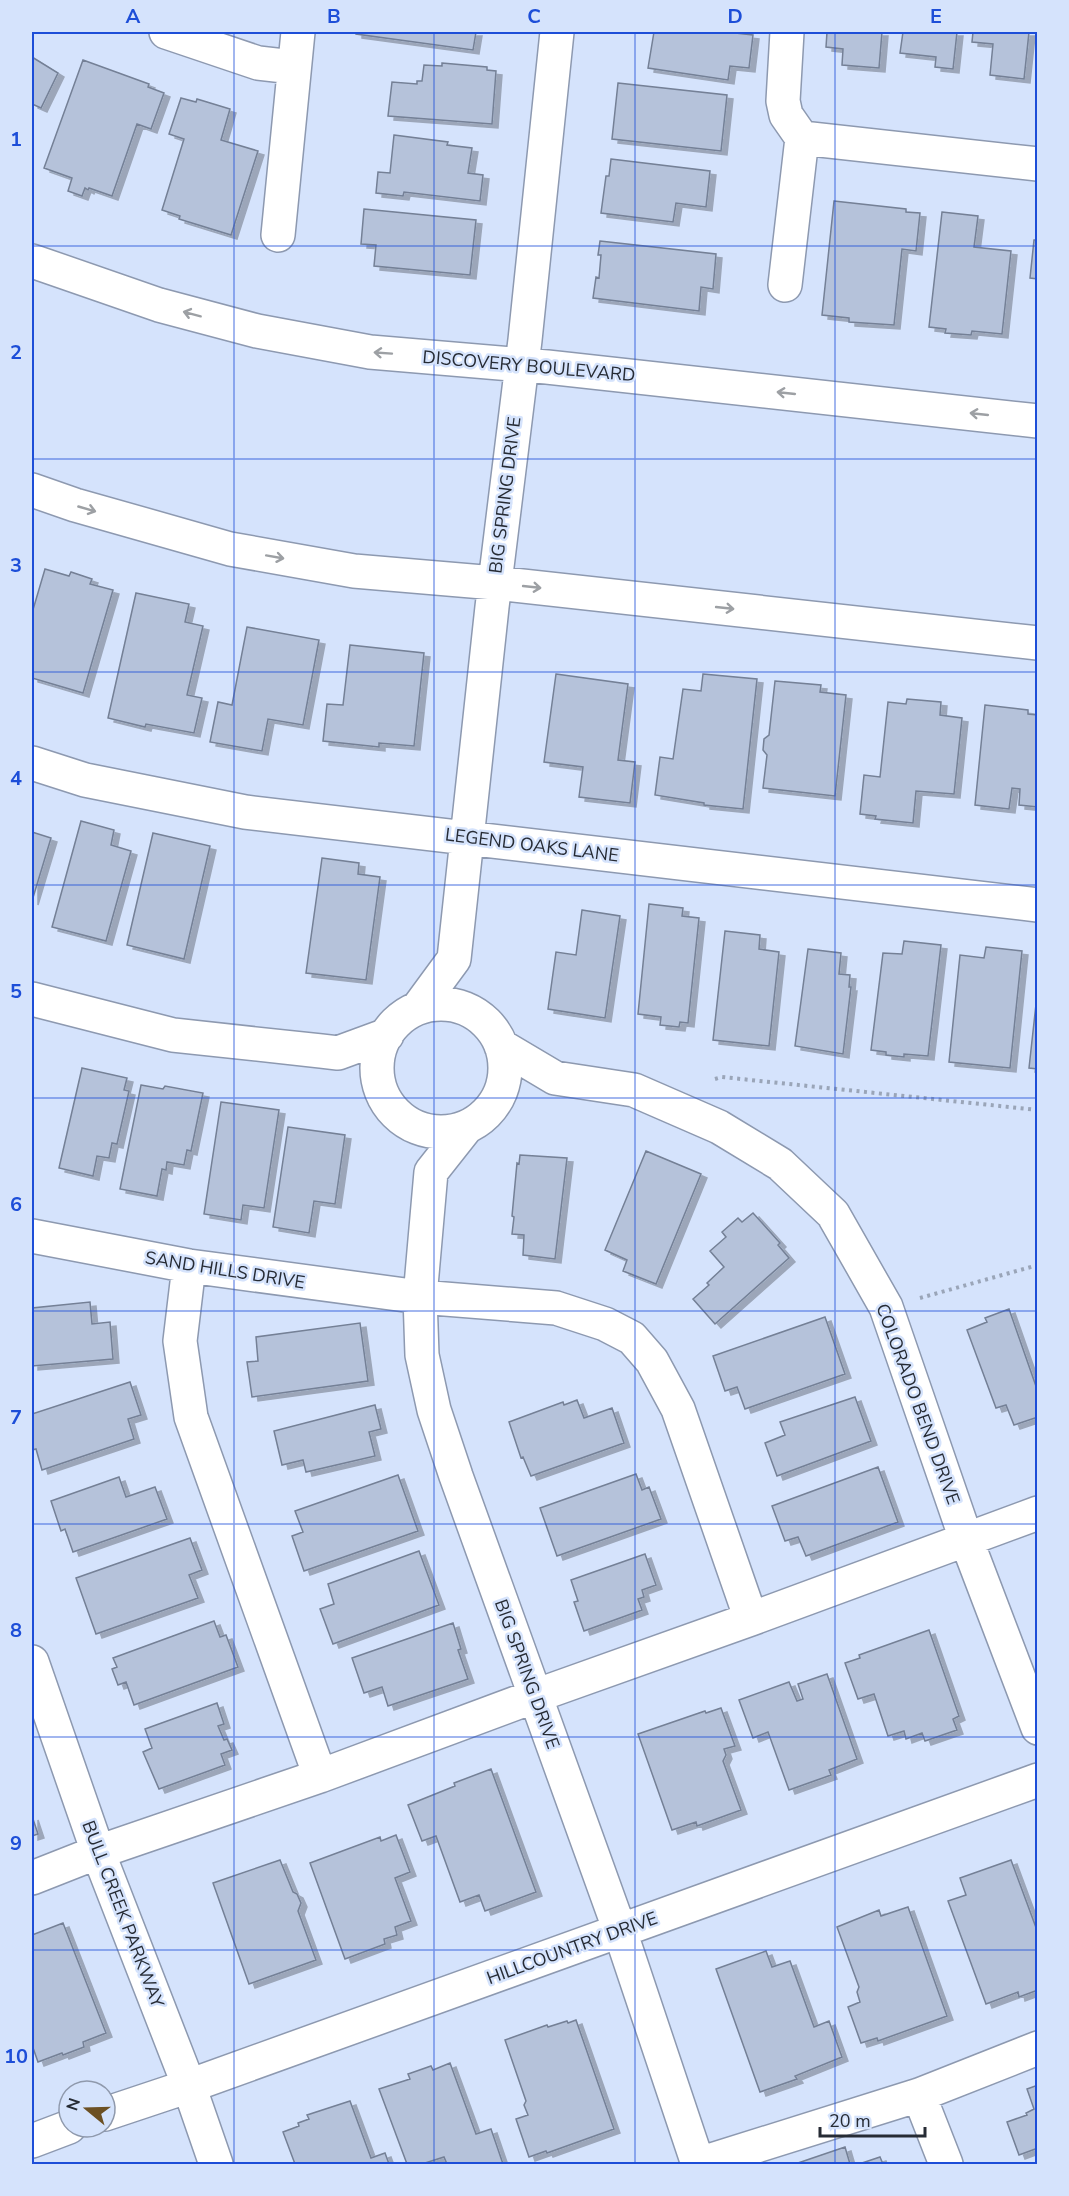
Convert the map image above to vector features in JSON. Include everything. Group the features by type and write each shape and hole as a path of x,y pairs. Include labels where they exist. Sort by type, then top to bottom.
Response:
{"street":[{"path":"166,32 258,63 293,67"},
{"path":"278,235 298,32"},
{"name":"BIG SPRING DRIVE","path":"475,1013 454,959 556,32"},
{"path":"785,285 802,138 786,115 783,101 787,32"},
{"path":"802,138 1038,164"},
{"name":"DISCOVERY BOULEVARD","path":"32,261 159,305 257,331 370,352 521,364 1038,421"},
{"path":"32,490 75,506 230,549 354,571 495,583 1038,643"},
{"name":"LEGEND OAKS LANE","path":"32,764 85,780 245,812 1038,905"},
{"name":"BIG SPRING DRIVE","path":"418,1008 454,959"},
{"path":"32,999 173,1035 338,1053 387,1035"},
{"path":"399,1118 414,1127 431,1132 448,1132 465,1128 476,1123 492,1107 502,1088 505,1067 501,1046 491,1027 475,1013 447,1004 418,1008 400,1019 387,1035 379,1052 377,1071 380,1090 388,1105 399,1118 431,1172 465,1128"},
{"name":"COLORADO BEND DRIVE","path":"501,1046 555,1078 634,1090 719,1127 780,1164 833,1214 886,1307 966,1539 1038,1728"},
{"path":"338,1053 380,1090"},
{"path":"492,1107 555,1078"},
{"name":"BIG SPRING DRIVE","path":"431,1172 420,1297 422,1355 434,1410 620,1931 699,2164"},
{"name":"SAND HILLS DRIVE","path":"32,1236 189,1266 420,1297 556,1308 605,1324 632,1338 652,1361 678,1409 751,1619"},
{"path":"189,1266 180,1341 191,1417 320,1776"},
{"path":"32,1878 98,1852 320,1776 1038,1513"},
{"name":"BULL CREEK PARKWAY","path":"32,1662 98,1852 189,2086 216,2164"},
{"name":"HILLCOUNTRY DRIVE","path":"117,2110 1038,1780"},
{"path":"699,2164 919,2095 1038,2048"},
{"path":"919,2095 946,2164"},
{"path":"32,2141 57,2132"}],"path":[{"path":"715,1079 722,1077 1038,1110"},
{"path":"886,1307 1038,1265"}],"building":[{"path":"356,32 476,32 473,50 356,34"},
{"path":"654,32 726,32 753,35 749,68 730,66 728,80 648,68"},
{"path":"827,32 882,32 879,68 842,65 843,49 826,47"},
{"path":"903,32 957,32 953,69 935,67 936,57 900,53"},
{"path":"973,32 1029,32 1024,79 990,75 993,44 972,42"},
{"path":"32,57 58,73 41,108 32,104"},
{"path":"83,60 149,84 148,87 164,93 151,129 137,124 112,196 89,188 88,190 85,188 82,196 68,191 72,178 44,168"},
{"path":"442,63 487,67 487,70 496,71 492,124 388,116 392,82 417,84 417,81 422,81 424,65 442,66"},
{"path":"618,83 727,95 721,151 612,139"},
{"path":"181,98 196,102 197,99 230,109 221,140 258,151 231,235 179,219 180,216 162,210 184,139 169,134"},
{"path":"394,135 448,142 447,145 472,148 468,173 483,175 480,201 404,192 403,196 376,193 378,172 390,173"},
{"path":"611,159 710,171 706,207 676,203 673,222 601,213 606,176 609,176"},
{"path":"834,201 906,209 906,212 920,213 916,251 902,249 894,325 849,322 849,318 822,315"},
{"path":"364,209 476,220 470,275 374,266 376,245 361,244"},
{"path":"942,212 978,216 974,247 1011,251 1002,334 972,331 971,335 945,333 946,329 929,327"},
{"path":"1034,240 1038,240 1038,279 1030,278"},
{"path":"600,241 716,254 713,289 701,287 699,311 593,298 596,277 599,278"},
{"path":"45,569 69,576 71,572 92,579 90,584 113,590 83,693 32,678 32,613"},
{"path":"136,593 189,604 185,622 203,626 187,695 202,698 194,733 146,724 145,727 108,718"},
{"path":"247,627 319,640 303,725 268,719 262,751 210,742 218,702 232,705"},
{"path":"350,645 424,653 414,746 379,743 379,747 323,741 327,704 343,705"},
{"path":"556,674 628,684 618,760 635,762 630,803 579,797 583,767 544,762"},
{"path":"703,674 757,679 743,809 704,805 704,803 655,795 660,757 673,759 683,689 701,691"},
{"path":"775,681 821,685 820,692 846,695 835,796 763,788 767,755 763,750 764,739 769,735"},
{"path":"907,699 941,702 940,715 962,718 954,794 916,791 913,823 875,819 876,816 860,814 864,775 880,777 888,702 906,704"},
{"path":"985,705 1028,710 1028,714 1038,715 1038,807 1019,805 1020,789 1012,788 1009,809 975,805"},
{"path":"81,821 114,830 111,845 131,851 106,941 52,927"},
{"path":"32,832 51,838 32,901"},
{"path":"153,833 210,846 184,959 127,945"},
{"path":"322,858 359,863 358,874 380,877 366,980 306,973"},
{"path":"649,904 683,908 682,916 699,918 688,1023 680,1022 679,1027 660,1025 661,1017 638,1014"},
{"path":"582,910 620,916 605,1018 548,1009 556,952 576,955"},
{"path":"725,931 760,935 759,949 779,952 769,1046 713,1040"},
{"path":"904,941 941,945 928,1056 904,1054 904,1057 871,1050 883,953 902,954"},
{"path":"986,947 1022,951 1010,1068 949,1062 960,955 984,958"},
{"path":"808,949 841,953 839,974 850,975 849,987 851,987 843,1054 795,1046"},
{"path":"1038,986 1038,1069 1029,1068"},
{"path":"82,1068 127,1078 124,1090 129,1091 117,1144 112,1143 109,1158 97,1156 93,1176 59,1168"},
{"path":"141,1085 163,1089 165,1086 203,1093 191,1151 187,1150 184,1165 167,1162 166,1170 162,1169 157,1196 120,1189"},
{"path":"221,1102 279,1110 264,1208 243,1205 241,1220 204,1214"},
{"path":"288,1127 345,1135 335,1204 314,1201 309,1233 273,1227"},
{"path":"646,1151 701,1174 656,1284 623,1271 627,1260 605,1250"},
{"path":"520,1155 567,1158 555,1259 523,1255 524,1235 512,1234 517,1163 519,1164"},
{"path":"753,1213 780,1243 778,1245 789,1258 715,1324 693,1299 724,1267 710,1251 726,1237 722,1232 738,1218 742,1222"},
{"path":"90,1302 92,1324 110,1322 113,1359 32,1366 32,1308"},
{"path":"1009,1309 1038,1392 1038,1417 1014,1425 1006,1405 996,1408 967,1330 987,1322 985,1318"},
{"path":"825,1317 845,1374 745,1409 737,1387 725,1391 713,1356"},
{"path":"360,1323 368,1381 252,1397 247,1362 258,1361 256,1337"},
{"path":"130,1382 141,1415 128,1419 134,1439 42,1470 36,1449 32,1450 32,1414"},
{"path":"855,1397 871,1441 777,1476 765,1443 785,1435 780,1422"},
{"path":"577,1400 584,1418 612,1408 624,1443 531,1476 523,1457 521,1458 509,1422 563,1402 564,1405"},
{"path":"375,1405 381,1429 369,1432 375,1456 306,1472 303,1460 282,1465 274,1431"},
{"path":"878,1467 898,1522 806,1556 798,1537 785,1541 772,1506"},
{"path":"636,1474 642,1490 649,1487 661,1519 557,1556 540,1508"},
{"path":"398,1475 418,1531 304,1571 292,1536 303,1532 295,1511"},
{"path":"119,1477 126,1497 155,1487 167,1519 73,1552 65,1529 61,1531 51,1501"},
{"path":"190,1538 202,1570 189,1575 198,1598 96,1634 76,1578"},
{"path":"419,1551 439,1605 333,1644 320,1609 334,1604 328,1584"},
{"path":"645,1554 656,1585 642,1590 644,1597 638,1599 642,1610 584,1631 574,1602 578,1601 571,1580"},
{"path":"214,1621 220,1637 226,1635 238,1667 134,1705 126,1682 118,1685 112,1669 117,1667 113,1658"},
{"path":"453,1623 461,1649 458,1650 468,1679 388,1706 382,1687 364,1693 352,1658"},
{"path":"929,1630 959,1716 953,1719 957,1730 925,1741 922,1733 906,1739 904,1731 888,1736 874,1694 858,1699 845,1663 860,1658 859,1655"},
{"path":"827,1674 857,1759 829,1770 831,1775 789,1790 768,1732 753,1738 739,1700 789,1682 797,1701 803,1699 798,1684"},
{"path":"217,1703 224,1724 218,1726 224,1740 227,1739 232,1750 221,1754 225,1765 159,1789 143,1752 152,1748 145,1729"},
{"path":"721,1708 735,1746 724,1749 726,1755 723,1761 741,1810 697,1826 696,1822 672,1830 638,1734 705,1711 706,1713"},
{"path":"491,1769 536,1892 485,1911 479,1895 460,1902 436,1836 422,1841 408,1805 455,1786 454,1783"},
{"path":"32,1816 38,1834 32,1836"},
{"path":"396,1835 410,1872 395,1878 411,1921 395,1927 397,1935 384,1939 385,1944 345,1959 310,1863 380,1837 381,1841"},
{"path":"280,1860 293,1892 297,1894 301,1903 298,1911 316,1960 249,1984 213,1883"},
{"path":"1011,1860 1038,1933 1038,1990 1019,1997 1018,1992 986,2004 948,1901 966,1895 960,1878"},
{"path":"908,1907 947,2016 878,2041 877,2038 861,2043 848,2007 860,2002 857,1992 859,1987 837,1927 879,1910 881,1916"},
{"path":"63,1923 106,2033 83,2042 84,2047 38,2062 32,2045 32,1935"},
{"path":"766,1951 772,1967 790,1961 814,2027 829,2021 842,2057 795,2076 797,2079 760,2092 716,1969"},
{"path":"576,2020 614,2129 547,2153 546,2151 529,2157 516,2119 528,2115 524,2105 526,2101 505,2040 547,2025 548,2027"},
{"path":"450,2063 476,2134 491,2129 503,2164 447,2164 444,2157 422,2164 407,2164 379,2089 410,2079 408,2074 431,2066 433,2070"},
{"path":"1038,2085 1038,2148 1019,2155 1007,2122 1027,2115 1026,2113 1034,2109 1027,2089"},
{"path":"350,2101 371,2158 385,2153 389,2164 295,2164 283,2132 309,2119 307,2115"},
{"path":"845,2147 850,2164 795,2164"},
{"path":"880,2157 883,2164 859,2164"}]}
